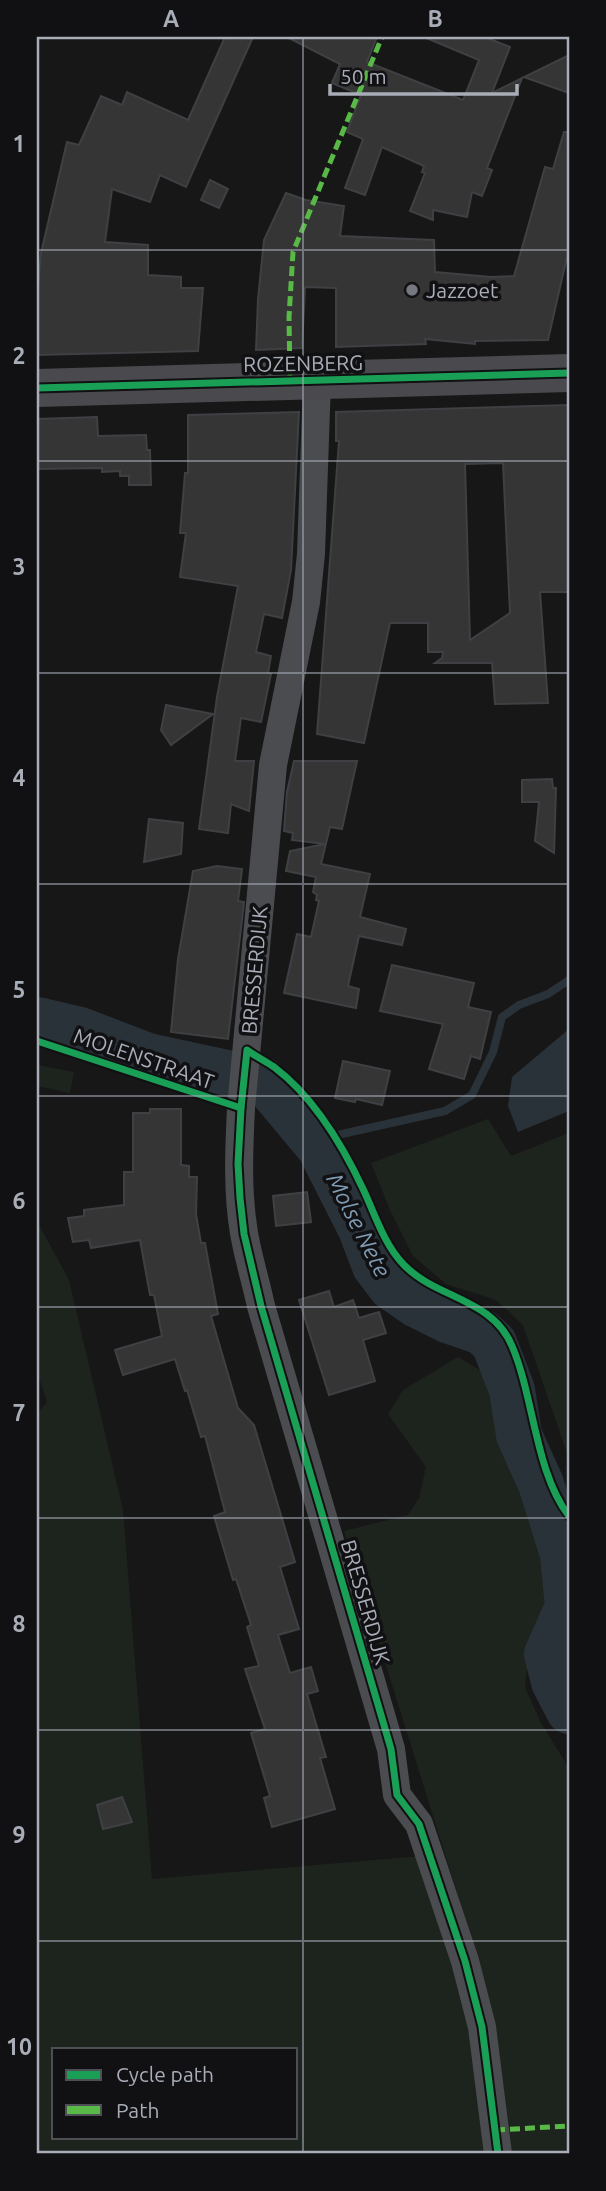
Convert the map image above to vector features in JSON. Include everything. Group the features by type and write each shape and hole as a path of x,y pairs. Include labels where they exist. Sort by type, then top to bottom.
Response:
{"main road":[{"name":"ROZENBERG","path":"37,388 569,373"}],"street":[{"name":"BRESSERDIJK","path":"317,381 311,554 306,602 273,765 242,1092 238,1164 240,1198 244,1234 261,1306 391,1749 397,1795 419,1824 465,1961 482,2027 498,2154"}],"shaded area":[{"path":"569,1029 569,1111 518,1132 508,1106 512,1077"},
{"path":"37,1065 74,1072 70,1093 37,1086"},
{"path":"488,1119 511,1156 569,1133 569,1459 523,1325 496,1300 446,1284 413,1256 389,1208 371,1163"},
{"path":"37,1221 69,1280 123,1510 152,1879 421,1856 463,1993 488,2154 37,2154 37,1414 47,1402 37,1372"},
{"path":"458,1357 481,1371 547,1567 549,1609 530,1643 525,1687 541,1723 569,1768 569,2154 511,2154 469,1931 344,1531 408,1515 419,1498 426,1467 388,1414 403,1390"}],"building":[{"path":"225,37 253,37 186,187 160,175 150,202 112,189 105,242 148,245 148,275 181,277 181,288 203,288 198,351 37,355 37,301 41,253 67,142 79,145 101,96 122,105 127,92 188,120"},
{"path":"287,37 377,37 367,62 463,100 479,60 424,37 485,37 510,47 492,93 522,78 487,168 492,170 482,196 472,192 467,217 433,210 433,220 410,211 425,173 422,172 424,166 382,147 365,195 345,188 363,139 347,132 361,95 332,83 340,64"},
{"path":"569,55 569,93 524,77"},
{"path":"564,132 569,132 569,248 548,340 475,341 475,344 425,339 426,344 336,347 336,288 305,287 302,348 256,350 264,240 286,193 306,200 344,206 340,236 434,240 435,272 491,277 514,276 545,167 553,169"},
{"path":"210,180 228,189 219,208 201,200"},
{"path":"569,405 569,592 540,592 548,703 495,704 492,663 435,663 442,658 443,652 428,652 428,623 390,623 364,743 317,734 339,441 336,441 336,412","holes":["503,463 510,613 470,640 465,464"]},
{"path":"299,412 291,570 282,618 264,614 256,652 271,656 268,673 271,674 261,722 241,718 235,761 254,761 249,811 231,804 228,833 199,829 217,697 238,586 180,577 186,533 180,533 185,473 188,473 188,415"},
{"path":"97,417 98,436 146,435 147,450 150,450 151,485 129,485 129,476 120,476 120,471 102,472 102,468 37,469 37,419"},
{"path":"166,705 213,714 171,745 161,730"},
{"path":"294,761 357,761 342,829 330,827 321,864 370,874 360,917 406,929 402,945 359,936 348,986 359,989 356,1008 284,993 297,934 311,937 319,901 313,892 316,877 286,871 290,851 325,844 292,840 293,833 284,831 287,792"},
{"path":"552,779 553,788 556,788 554,853 535,841 539,802 522,802 522,780"},
{"path":"149,819 183,823 181,854 144,862"},
{"path":"217,866 242,869 238,901 244,902 228,1039 171,1032 178,959 193,871"},
{"path":"392,965 474,983 468,1007 491,1012 480,1059 471,1056 464,1079 429,1069 443,1024 380,1011"},
{"path":"343,1061 390,1071 382,1105 356,1099 355,1102 335,1098"},
{"path":"150,1109 181,1109 181,1165 189,1166 189,1177 197,1177 196,1214 201,1243 205,1243 218,1314 211,1316 238,1408 254,1425 295,1562 280,1567 299,1629 278,1635 290,1673 311,1667 318,1691 307,1694 326,1757 320,1758 335,1809 272,1827 264,1798 270,1796 251,1733 265,1729 245,1669 259,1666 247,1627 251,1625 236,1579 233,1580 214,1516 225,1512 205,1436 201,1437 175,1359 123,1375 115,1350 162,1336 154,1295 150,1295 140,1240 91,1248 89,1240 73,1242 68,1218 84,1216 84,1210 124,1205 124,1172 133,1172 133,1113 150,1113"},
{"path":"307,1192 311,1222 276,1226 273,1196"},
{"path":"329,1291 334,1307 353,1300 359,1318 379,1312 386,1333 363,1340 375,1381 329,1395 299,1300"},
{"path":"122,1797 132,1822 103,1829 97,1805"}],"waterway":[{"path":"316,1143 324,1138 445,1111 472,1095 493,1052 502,1017 519,1005 548,994 569,980"},
{"name":"Molse Nete","path":"37,1020 80,1030 148,1056 264,1081 320,1148 361,1229 375,1266 391,1287 417,1305 447,1320 482,1332 494,1343 512,1390 519,1435 541,1484 563,1554 568,1607 547,1654 554,1682 569,1711"}],"marked path":[{"path":"290,381 289,317 293,252 382,37"},
{"path":"495,2130 569,2126"}],"cycle path":[{"path":"37,388 569,373"},
{"name":"MOLENSTRAAT","path":"37,1041 241,1108"},
{"path":"498,2154 482,2027 465,1961 419,1824 397,1795 391,1749 261,1306 244,1234 238,1164 247,1050 288,1079 326,1123 356,1174 386,1240 404,1265 432,1285 478,1308 503,1330 519,1366 549,1478 569,1516"}],"place":[{"name":"Jazzoet","path":"412,290"}]}
